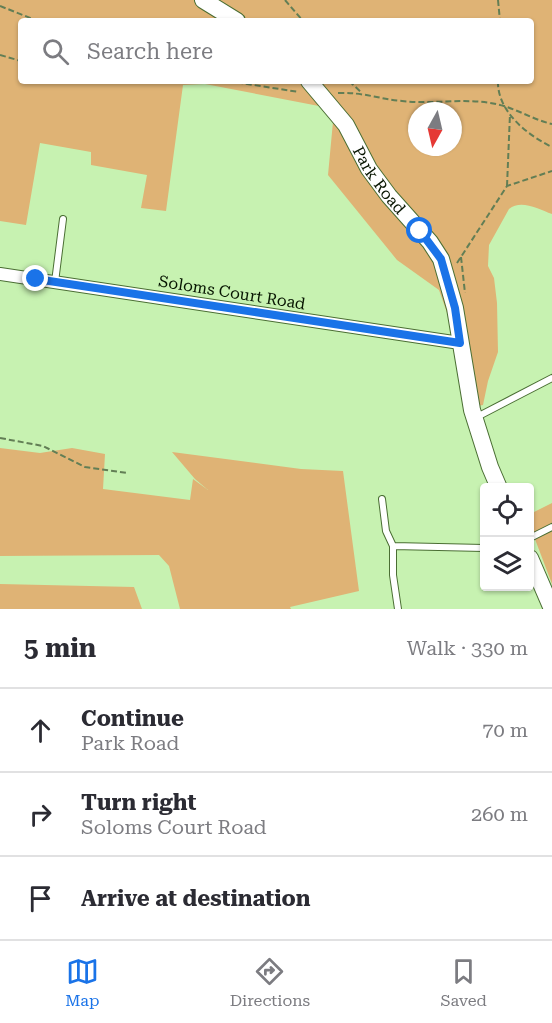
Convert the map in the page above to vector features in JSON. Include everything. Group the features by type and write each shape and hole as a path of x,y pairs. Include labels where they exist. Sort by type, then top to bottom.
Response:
{"street":[{"path":"203,0 232,18"},
{"name":"Park Road","path":"311,84 345,125 369,169 389,196 430,242 441,259 455,308 475,418 489,467 497,483"},
{"name":"Soloms Court Road","path":"0,274 460,343"},
{"path":"534,567 552,609"}],"lane":[{"path":"55,282 63,219"},
{"path":"475,418 552,378"},
{"path":"382,499 386,531 393,546 393,575 398,609"},
{"path":"532,537 552,527"},
{"path":"393,546 480,548"}],"path":[{"path":"285,0 300,18"},
{"path":"498,0 500,18"},
{"path":"0,6 30,18"},
{"path":"0,56 18,60"},
{"path":"248,84 319,95 362,93 402,101 455,100 504,106 552,124"},
{"path":"352,84 362,93"},
{"path":"498,84 498,92 504,106 513,118 530,133 552,147"},
{"path":"447,278 507,186 510,114"},
{"path":"507,186 552,171"},
{"path":"0,438 43,446 85,467 127,473"}],"shaded area":[{"path":"0,0 552,0 552,214 530,206 514,206 509,209 489,245 488,266 494,278 497,303 498,352 483,405 478,406 439,290 397,260 328,175 334,111 324,107 205,84 183,85 166,211 141,208 147,175 91,165 91,152 40,143 26,225 0,221"},
{"path":"0,448 40,453 72,448 105,454 103,489 190,500 193,479 208,490 195,479 172,452 301,469 343,471 359,591 290,607 291,609 180,609 169,566 159,555 0,556"},
{"path":"552,503 552,584 534,537 534,512"},
{"path":"0,584 134,587 142,609 0,609"}],"route":[{"path":"36,279 460,343 455,308 441,259 420,231"}]}
